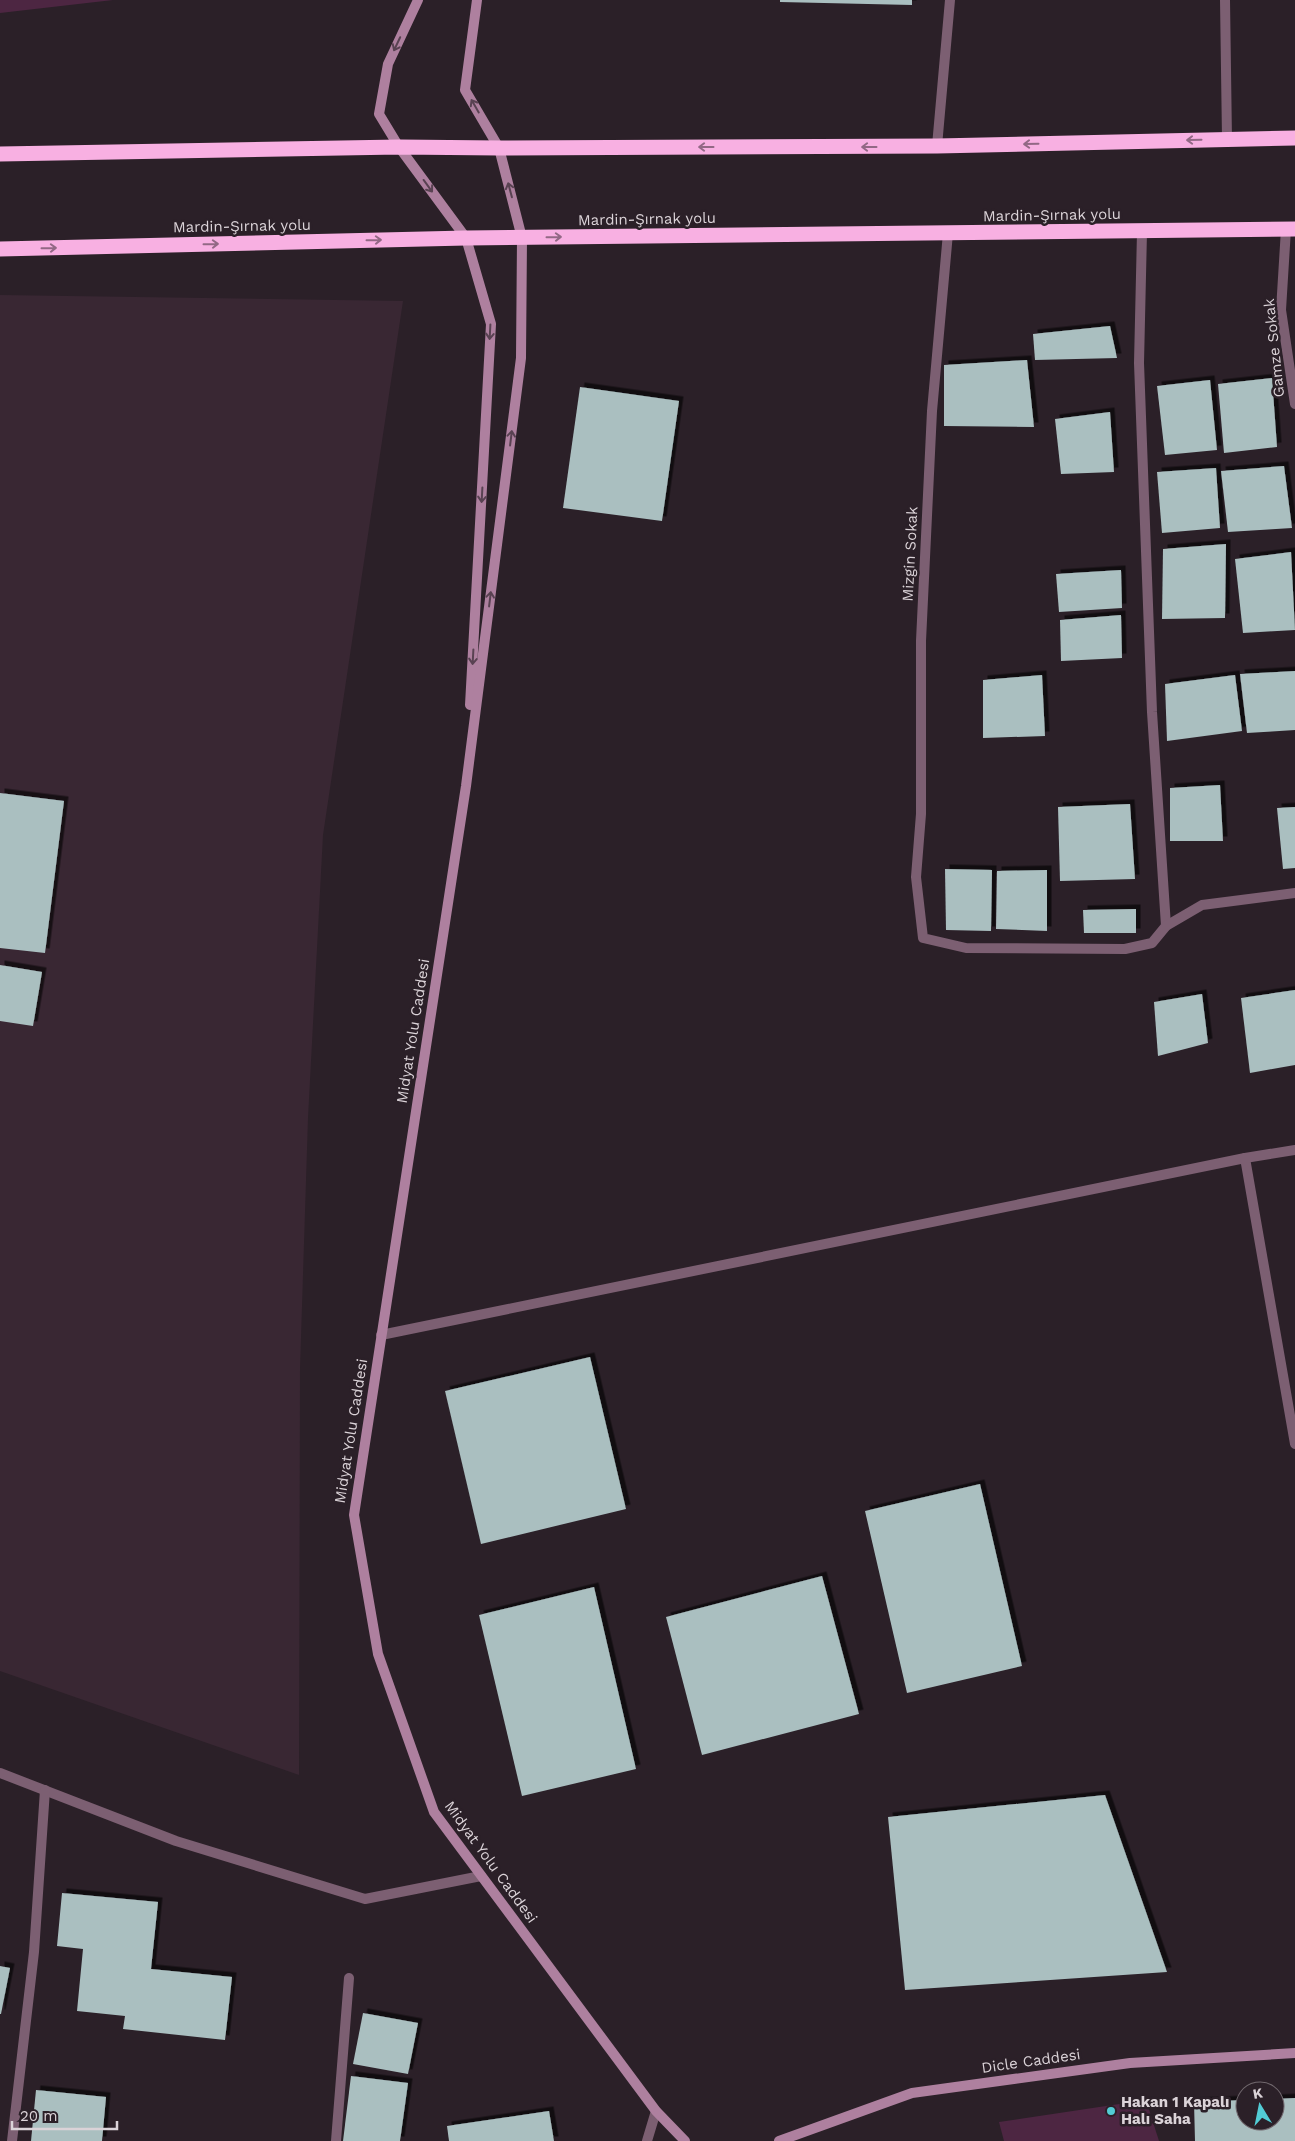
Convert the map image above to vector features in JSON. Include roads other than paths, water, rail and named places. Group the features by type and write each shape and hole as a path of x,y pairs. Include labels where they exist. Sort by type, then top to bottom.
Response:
{"highway":[{"path":"0,154 399,147 937,146 1295,138"},
{"name":"Mardin-Şırnak yolu","path":"0,249 466,238 1290,229"}],"street":[{"path":"418,0 388,64 379,114 399,147 466,238 491,324 466,786"},
{"path":"466,786 521,358 522,238 499,148 465,90 477,0"},
{"path":"937,146 950,0"},
{"path":"1225,0 1227,139"},
{"name":"Gamze Sokak","path":"1290,229 1281,310 1295,404"},
{"path":"1142,232 1139,363 1152,712 1166,926 1202,905 1295,893"},
{"name":"Mizgin Sokak","path":"948,233 930,461 921,641 921,814 916,876 923,938 966,948 1124,949 1152,943 1166,926"},
{"name":"Midyat Yolu Caddesi","path":"466,786 354,1515 378,1654 434,1812 656,2111 685,2141"},
{"path":"381,1335 1245,1158 1295,1150"},
{"path":"1245,1158 1295,1444"},
{"path":"0,1773 176,1841 365,1899 481,1876"},
{"path":"12,2141 34,1952 45,1790"},
{"path":"336,2141 349,1978"},
{"name":"Dicle Caddesi","path":"778,2141 912,2093 1130,2063 1295,2053"},
{"path":"648,2141 656,2111"}],"place":[{"name":"Hakan 1 Kapalı Halı Saha","path":"1111,2111"}]}
